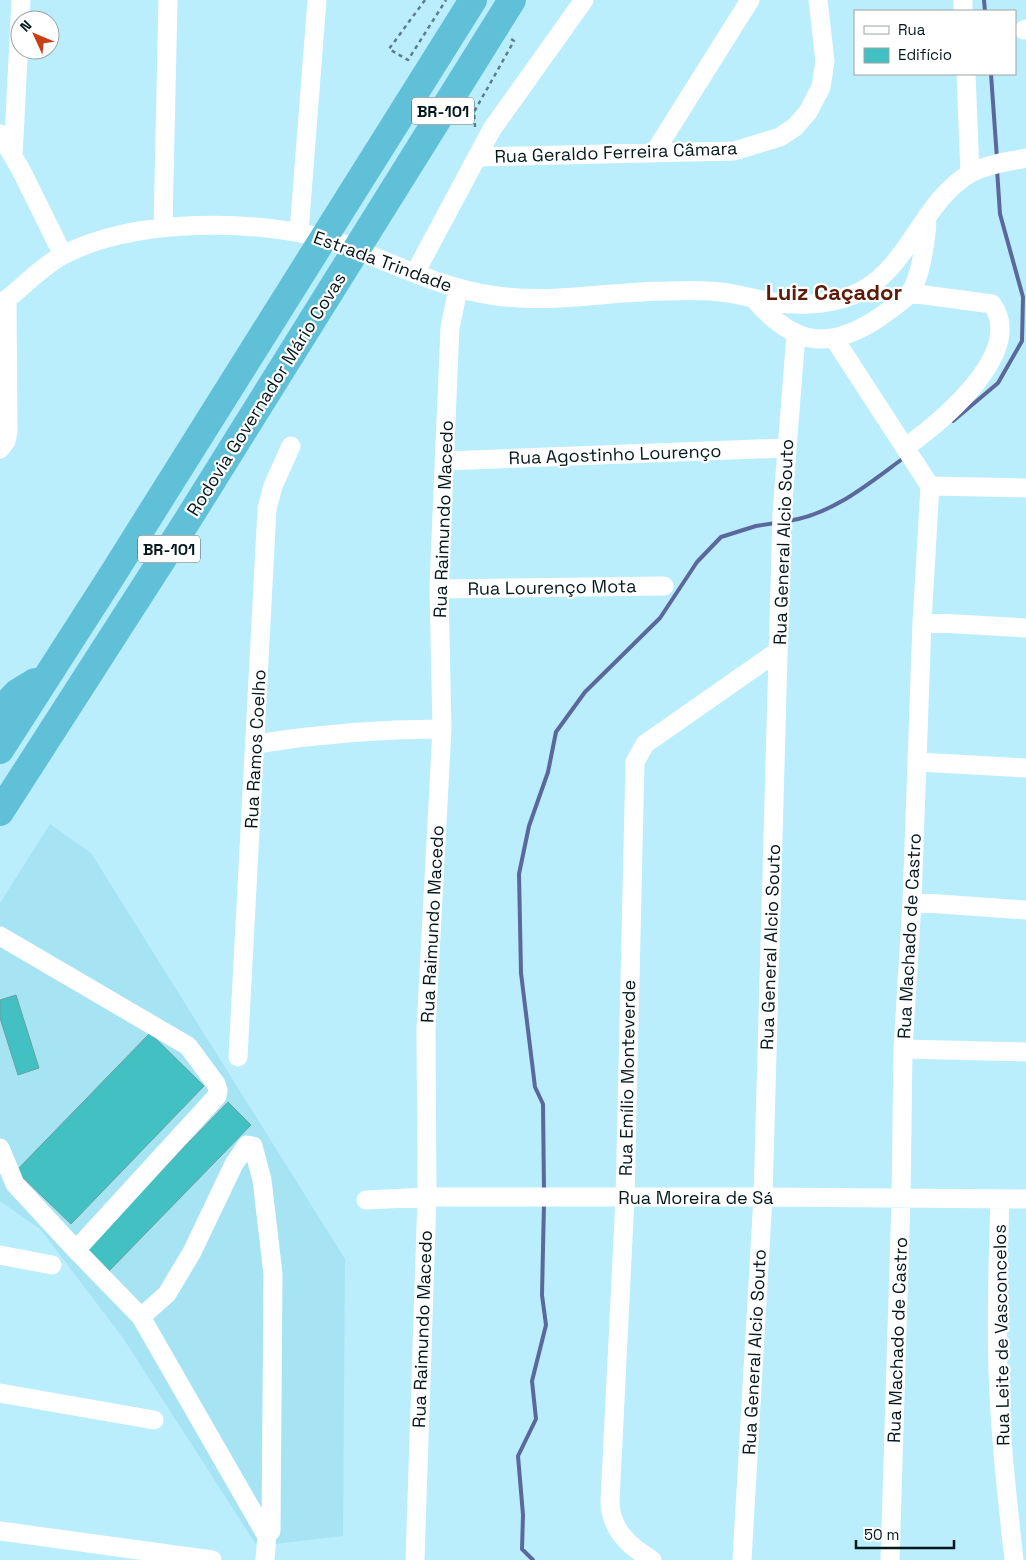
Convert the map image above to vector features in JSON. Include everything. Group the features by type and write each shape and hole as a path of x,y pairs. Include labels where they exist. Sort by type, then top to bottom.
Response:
{"highway":[{"name":"Rodovia Governador Mário Covas","path":"0,750 111,577 473,0"},
{"name":"Rodovia Governador Mário Covas","path":"0,812 187,521 512,0"},
{"path":"0,711 17,693 47,675"}],"street":[{"path":"14,157 21,0"},
{"path":"163,227 168,0"},
{"path":"299,232 317,0"},
{"path":"415,272 477,157 516,94 584,0"},
{"path":"654,153 750,0"},
{"name":"Rua Geraldo Ferreira Câmara","path":"477,157 734,151 780,137 795,127 808,112 821,88 824,61 818,0"},
{"path":"966,75 970,174"},
{"path":"0,134 14,157 63,255"},
{"name":"Estrada Trindade","path":"4,301 63,255 103,240 163,227 230,227 299,232 335,241 458,289 521,298 667,291 716,292 755,300 806,304 850,297 866,288 896,262 927,216 970,174 1026,158"},
{"path":"755,300 771,319 796,334 835,340 865,327 910,293 927,239 927,216"},
{"name":"Rua Raimundo Macedo","path":"415,1560 427,1197 426,1029 442,730 439,589 450,328 458,289"},
{"path":"909,452 987,386 1003,367 1015,339 1010,322 1003,312 992,304 910,293"},
{"path":"0,448 6,442 8,432 4,301"},
{"name":"Rua General Alcio Souto","path":"742,1560 763,1197 782,522 786,448 796,334"},
{"path":"835,340 930,486 1026,488"},
{"name":"Rua Ramos Coelho","path":"238,1057 267,509 273,486 291,446"},
{"name":"Rua Agostinho Lourenço","path":"444,461 786,448"},
{"name":"Rua Machado de Castro","path":"890,1560 901,1199 903,1048 912,902 922,622 930,486"},
{"name":"Rua Lourenço Mota","path":"439,589 664,586"},
{"path":"922,622 1026,628"},
{"name":"Rua Emílio Monteverde","path":"652,1560 621,1537 610,1512 625,1198 635,762 645,744 778,651"},
{"path":"256,744 302,736 374,729 442,730"},
{"path":"918,762 1026,768"},
{"path":"912,902 1026,910"},
{"path":"0,936 188,1046 218,1090 217,1096 76,1250"},
{"path":"903,1048 1026,1052"},
{"path":"141,1317 167,1294 192,1252 234,1164 247,1145 253,1146 262,1180 273,1274 271,1530 267,1534"},
{"path":"0,1148 15,1184 141,1317 267,1534 268,1544 264,1560"},
{"name":"Rua Moreira de Sá","path":"366,1200 427,1197 1026,1199"},
{"name":"Rua Leite de Vasconcelos","path":"1000,1200 997,1304 998,1371 1002,1449 1014,1560"},
{"path":"0,1256 52,1265"},
{"path":"0,1393 154,1420"},
{"path":"0,1531 212,1560"}],"path":[{"path":"424,0 389,48 408,60 446,0"},
{"path":"477,157 474,112 514,41"}],"shaded area":[{"path":"50,824 91,853 345,1259 343,1536 257,1546 123,1338 41,1230 0,1201 0,903"}],"building":[{"path":"16,995 39,1068 18,1075 0,1018 0,1000"},
{"path":"150,1033 204,1086 71,1224 16,1171"},
{"path":"228,1102 251,1125 109,1271 86,1248"}],"waterway":[{"path":"984,0 985,10"},
{"path":"991,75 997,159"},
{"path":"953,421 998,383 1022,341 1023,297 1000,214 997,169"},
{"path":"788,521 821,512 836,505 905,457"},
{"path":"544,1191 543,1104 535,1087 521,973 519,874 529,826 548,772 556,732 585,692 660,618 697,562 721,537 756,526 776,523"},
{"path":"533,1560 522,1549 523,1515 518,1456 536,1419 532,1381 546,1325 542,1295 544,1203"}],"district":[{"name":"Luiz Caçador","path":"834,292"}]}
